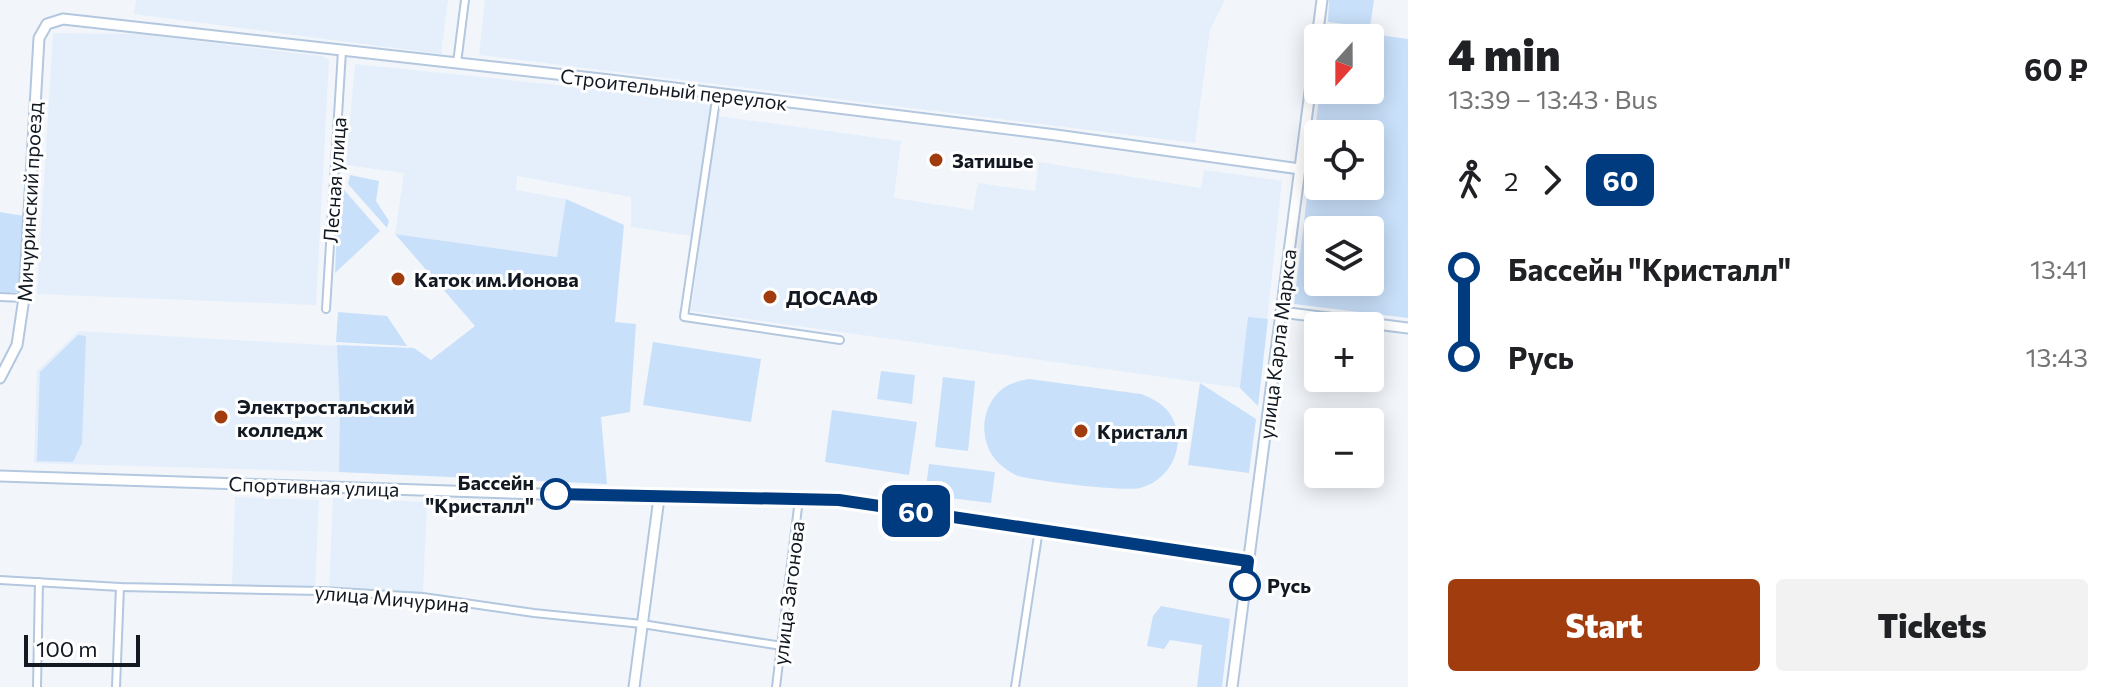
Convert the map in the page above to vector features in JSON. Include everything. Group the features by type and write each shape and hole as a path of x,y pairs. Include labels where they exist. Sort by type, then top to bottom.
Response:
{"street":[{"path":"457,63 465,0"},
{"name":"улица Карла Маркса","path":"1232,687 1322,0"},
{"name":"Строительный переулок","path":"47,24 63,19 717,93 1300,169"},
{"name":"Мичуринский проезд","path":"0,378 17,345 24,298 39,38 47,24"},
{"name":"Лесная улица","path":"326,309 342,51"},
{"path":"717,93 684,317 840,340"},
{"path":"0,297 24,298"},
{"path":"1281,312 1408,328"},
{"name":"Спортивная улица","path":"0,476 659,498 839,500 1248,561"},
{"path":"634,687 659,498"},
{"name":"улица Загонова","path":"776,687 799,499"},
{"path":"1015,687 1039,529"},
{"name":"улица Мичурина","path":"0,580 423,597 642,624 782,646"},
{"path":"37,687 39,582"},
{"path":"116,687 120,587"}],"shaded area":[{"path":"136,0 448,0 441,54 134,14"},
{"path":"485,0 1225,0 1210,30 1195,143 479,55"},
{"path":"1329,0 1374,0 1370,24 1328,22"},
{"path":"53,33 139,34 321,56 329,60 316,305 37,294"},
{"path":"1384,36 1408,39 1408,318 1384,315 1384,312 1294,304 1304,222 1304,296 1384,296 1384,216 1305,216 1307,200 1384,200 1384,120 1316,120 1318,104 1384,104"},
{"path":"355,64 711,101 693,236 631,227 631,197 517,176 516,190 566,199 558,257 395,234 404,173 346,165"},
{"path":"717,116 901,141 894,198 973,210 978,183 1035,191 1039,162 1201,188 1204,170 1282,181 1258,406 1240,388 691,311"},
{"path":"350,175 379,181 376,201 389,221 387,228 348,184"},
{"path":"339,184 380,231 335,273"},
{"path":"566,199 624,225 615,322 636,324 630,412 601,417 607,484 339,472 337,345 414,348 431,360 475,326 395,234 557,257"},
{"path":"0,212 24,216 20,292 0,293"},
{"path":"338,312 387,316 407,346 336,342"},
{"path":"1248,317 1268,319 1258,406 1240,388"},
{"name":"Электростальский колледж","path":"79,331 411,350 404,474 34,463 37,371"},
{"path":"78,335 86,336 82,443 73,462 37,461 40,372"},
{"path":"653,342 761,359 751,422 643,405"},
{"path":"881,371 915,375 912,404 877,399"},
{"path":"943,377 975,381 968,451 935,447"},
{"name":"Кристалл","path":"1029,379 1141,394 1158,402 1174,421 1177,433 1178,445 1170,467 1152,483 1131,489 1043,481 1010,472 989,449 985,418 993,398 1001,390"},
{"path":"1200,383 1256,419 1249,473 1188,465"},
{"path":"832,410 917,422 909,475 825,462"},
{"path":"929,464 995,472 991,503 925,495"},
{"path":"235,497 319,500 315,589 232,586"},
{"path":"333,498 427,502 423,595 329,590"},
{"path":"1161,606 1230,619 1222,687 1197,687 1202,645 1170,640 1164,649 1147,646 1153,616"}],"bus line":[{"name":"60","path":"556,494 839,500 1248,561 1245,585"}],"place":[{"name":"Затишье","path":"936,160"},
{"name":"Каток им.Ионова","path":"398,279"},
{"name":"ДОСААФ","path":"770,297"},
{"name":"Электростальский колледж","path":"221,417"},
{"name":"Кристалл","path":"1081,431"},
{"name":"Бассейн \"Кристалл\"","path":"556,494"},
{"name":"Русь","path":"1245,585"}]}
